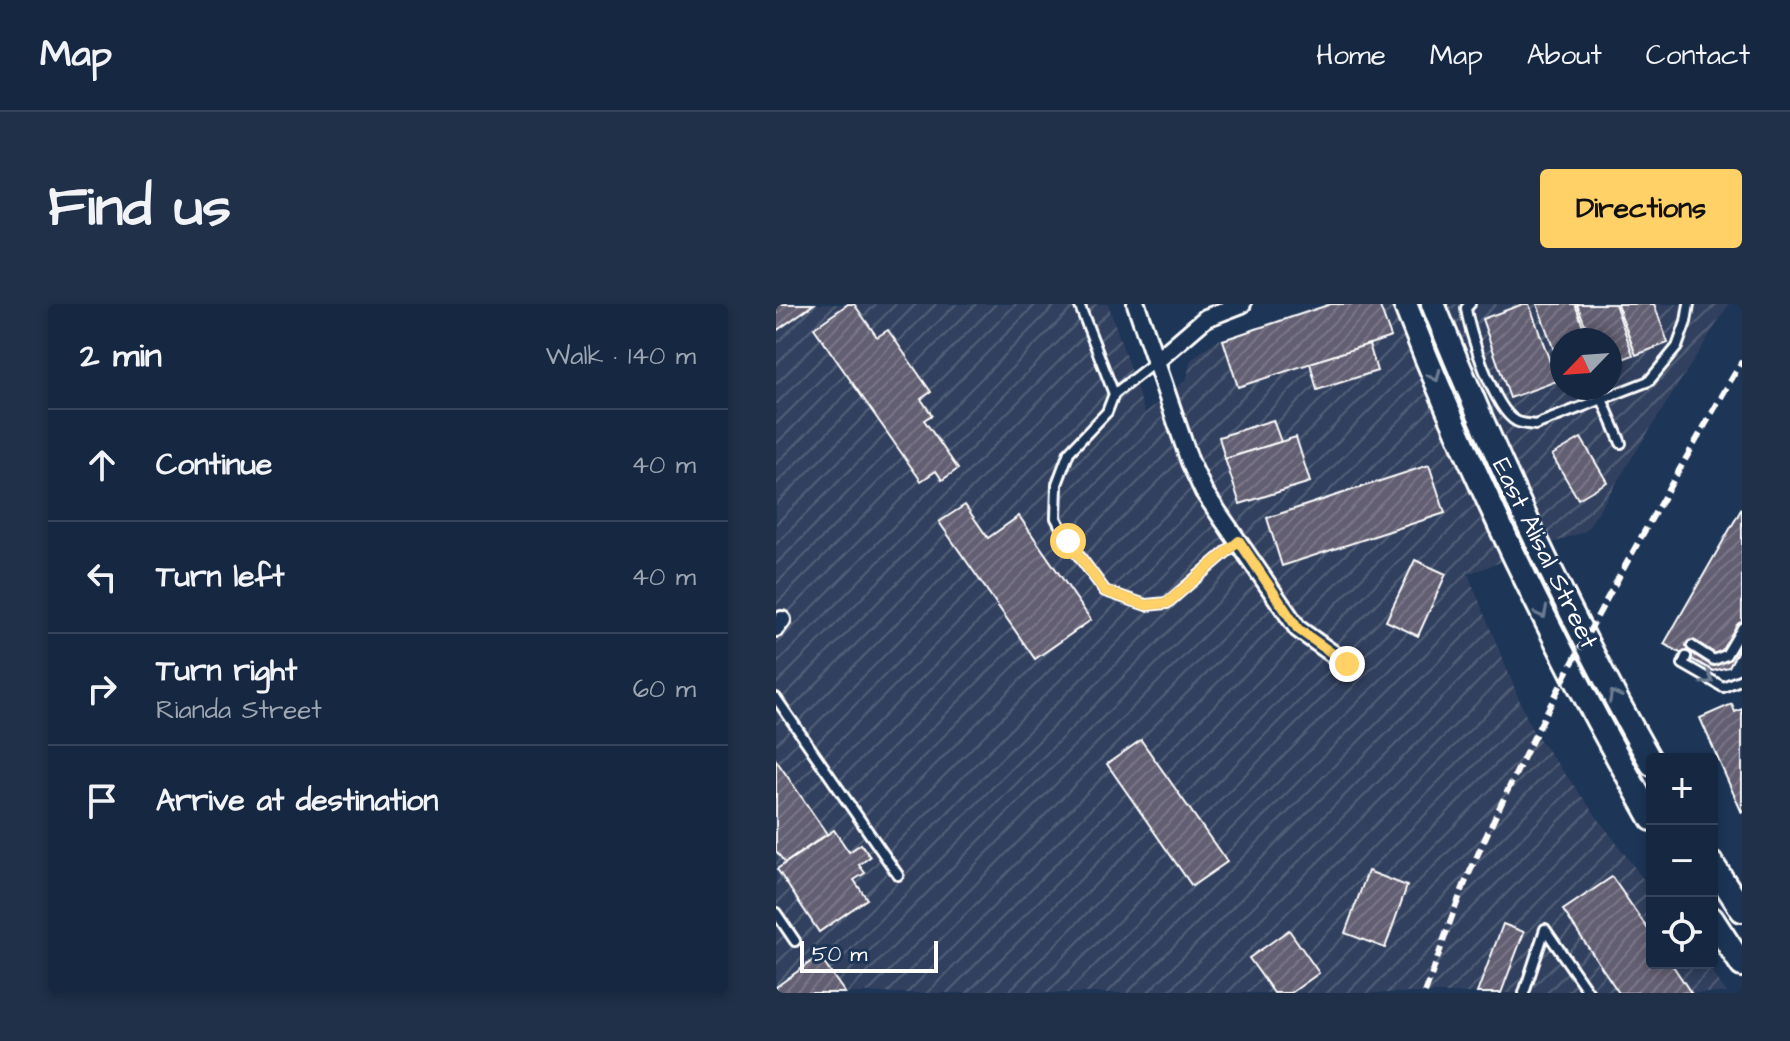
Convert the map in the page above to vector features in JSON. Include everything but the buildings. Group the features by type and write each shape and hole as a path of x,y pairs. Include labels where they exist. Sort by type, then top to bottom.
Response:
{"main road":[{"name":"East Alisal Street","path":"1405,304 1467,453 1531,591 1587,703 1646,808"},
{"name":"East Alisal Street","path":"1433,304 1526,520 1584,639 1646,753"},
{"path":"1718,873 1742,910"},
{"path":"1718,928 1742,965"}],"street":[{"path":"1136,304 1190,462 1204,492 1298,629 1347,664"},
{"path":"1155,362 1206,318 1242,304"}],"lane":[{"path":"1079,304 1114,394"},
{"path":"1470,304 1466,308 1468,326 1501,405 1516,421 1535,425 1599,400"},
{"path":"1622,391 1649,381 1677,347 1689,304"},
{"path":"1155,362 1114,394 1107,412 1069,452 1057,484 1056,518 1068,541 1105,591 1146,605 1167,603 1239,541"},
{"path":"1602,400 1621,443"},
{"path":"1692,646 1714,660 1726,655 1742,628"},
{"path":"1686,657 1683,664 1723,687 1742,679"},
{"path":"776,698 898,875"},
{"path":"776,913 795,941"},
{"path":"1524,993 1545,929 1589,993"}],"shaded area":[{"path":"776,304 1108,304 1145,413 1187,379 1190,361 1215,341 1327,304 1729,304 1586,531 1468,574 1531,728 1646,883 1646,969 1710,969 1727,993 776,993"}],"railway":[{"path":"1425,993 1463,888 1531,742 1634,550 1742,361"}],"route":[{"path":"1068,541 1105,591 1146,605 1167,603 1239,541 1298,629 1347,664"}]}
